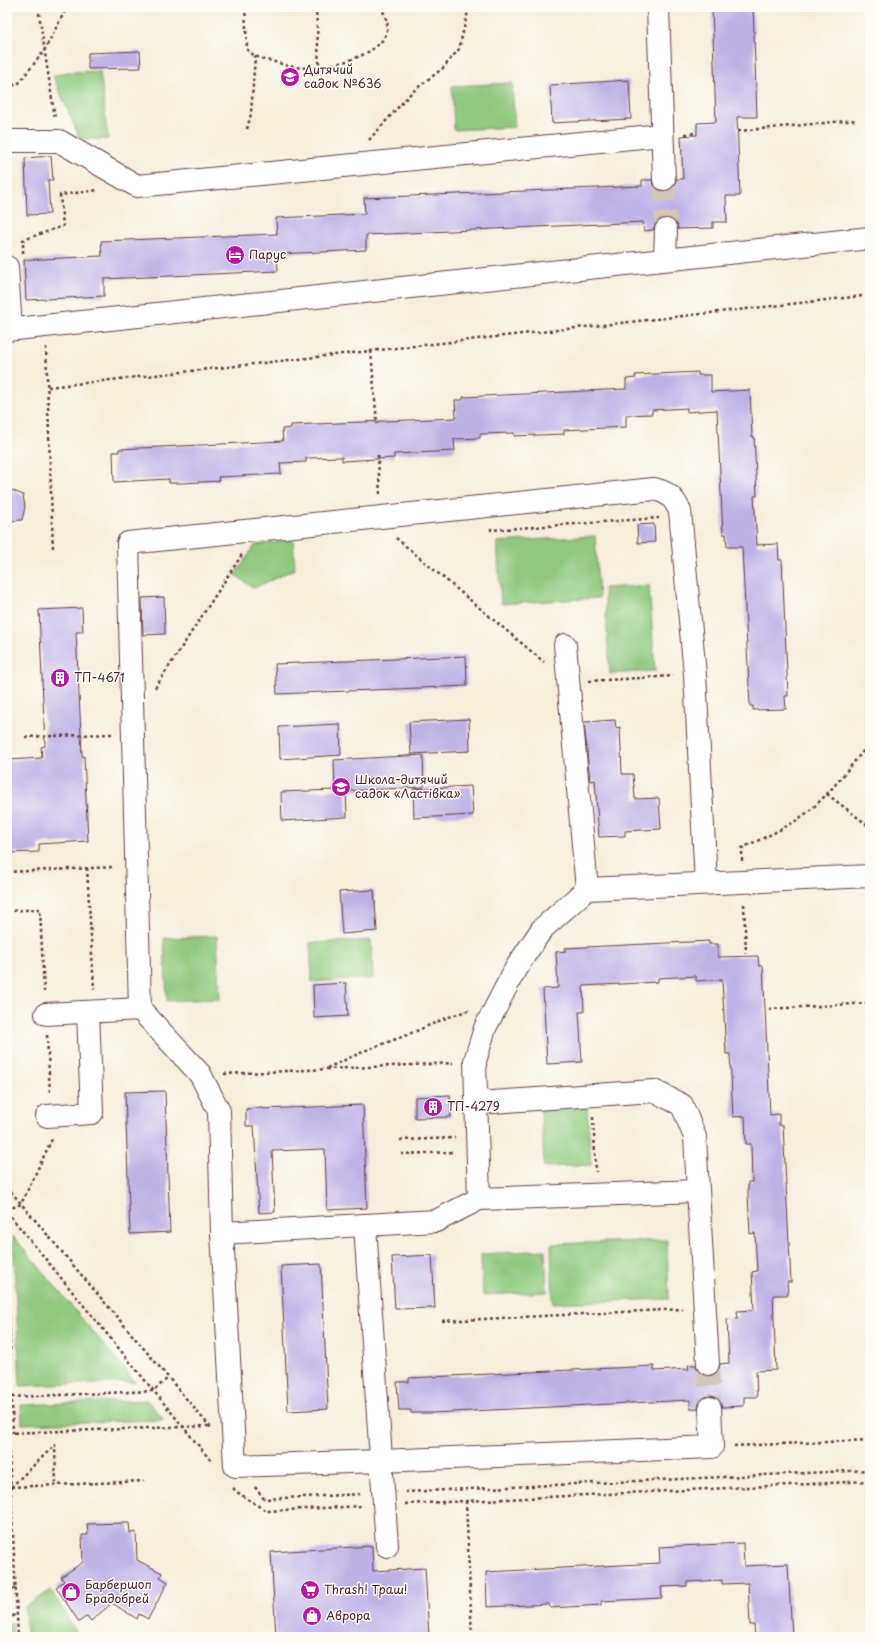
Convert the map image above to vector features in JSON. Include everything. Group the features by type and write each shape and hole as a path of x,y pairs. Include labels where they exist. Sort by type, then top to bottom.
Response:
{"lane":[{"path":"658,7 664,179"},
{"path":"7,141 59,141 137,186 662,135"},
{"path":"665,258 666,230"},
{"path":"15,261 9,330 665,258 870,238"},
{"path":"706,883 695,675 680,511 675,501 665,492 654,489 128,543 140,1010 200,1074 219,1111 222,1233 235,1466 712,1447 710,1408"},
{"path":"565,645 587,889"},
{"path":"479,1199 475,1062 485,1028 516,968 542,929 587,889 870,876"},
{"path":"46,1014 140,1010"},
{"path":"56,1115 92,1113 91,1012"},
{"path":"476,1103 654,1091 682,1105 695,1137 708,1364"},
{"path":"222,1233 436,1221 479,1199 698,1191"},
{"path":"364,1226 387,1546"}],"path":[{"path":"38,7 59,141"},
{"path":"7,88 19,83 44,51 67,7"},
{"path":"245,7 247,49 255,56 296,67 319,66 360,57 378,45 386,36 388,29 387,22 380,7"},
{"path":"316,7 319,66"},
{"path":"366,143 411,93 443,68 459,49 469,7"},
{"path":"247,129 252,114 255,56"},
{"path":"738,131 856,120"},
{"path":"15,261 23,240 63,226 60,195 137,186"},
{"path":"48,387 862,296"},
{"path":"45,326 53,550"},
{"path":"371,351 377,424"},
{"path":"378,455 382,526 568,683 695,675"},
{"path":"746,953 742,848 783,828 804,814 827,794 870,742"},
{"path":"827,794 870,827"},
{"path":"7,872 136,866"},
{"path":"87,868 91,1012"},
{"path":"325,1069 369,1049 407,1035 446,1018 499,999"},
{"path":"769,1009 870,1004"},
{"path":"200,1074 475,1062"},
{"path":"592,1095 597,1195"},
{"path":"56,1115 21,1204 7,1211 216,1466"},
{"path":"400,1140 478,1144"},
{"path":"401,1154 478,1144"},
{"path":"7,1187 213,1432"},
{"path":"7,1257 13,1433"},
{"path":"442,1321 705,1308"},
{"path":"12,1397 154,1391 168,1378"},
{"path":"18,1637 8,1433 209,1426"},
{"path":"712,1447 870,1440"},
{"path":"11,1487 55,1445 56,1485"},
{"path":"239,1466 264,1499 466,1501 870,1480"},
{"path":"232,1486 237,1492 266,1511 384,1499 870,1470"},
{"path":"11,1487 144,1481"},
{"path":"466,1501 472,1637"},
{"path":"7,1592 15,1588"},
{"path":"7,1620 17,1614"}],"green space":[{"path":"100,71 108,139 80,139 53,76 67,72"},
{"path":"512,83 515,127 454,130 452,86"},
{"path":"595,536 599,598 501,604 497,542"},
{"path":"293,540 295,569 254,588 235,575 255,545"},
{"path":"649,585 655,671 610,674 604,588"},
{"path":"217,936 220,999 167,1001 164,938"},
{"path":"371,940 373,978 312,982 310,943"},
{"path":"587,1105 591,1165 544,1167 541,1107"},
{"path":"13,1236 135,1382 20,1386"},
{"path":"667,1240 669,1299 553,1303 551,1244"},
{"path":"545,1250 547,1292 483,1295 481,1254"},
{"path":"147,1400 164,1420 22,1424 21,1405"},
{"path":"51,1590 79,1637 26,1637 25,1607"},
{"path":"12,1622 13,1637 7,1637 7,1625"}],"building":[{"path":"712,7 753,7 757,117 737,117 740,196 726,196 727,222 713,222 713,228 678,229 677,224 673,220 666,218 660,219 656,223 653,230 644,231 643,222 366,235 366,250 277,254 278,271 104,279 104,296 26,300 24,260 102,256 101,241 277,234 276,218 365,214 364,198 642,186 642,180 652,180 653,185 658,190 670,190 675,185 676,179 683,179 681,136 697,135 697,123 716,122"},
{"path":"140,51 141,68 88,69 88,53"},
{"path":"629,80 631,119 552,123 550,85"},
{"path":"51,156 53,180 48,180 50,214 27,215 25,158"},
{"path":"698,372 698,375 711,375 711,392 750,390 757,496 754,496 757,545 778,544 779,560 782,560 788,696 785,696 786,709 753,710 753,706 750,706 742,547 727,547 726,534 723,534 717,410 687,412 687,408 652,410 652,414 626,415 626,427 564,430 564,434 514,436 514,433 480,434 480,438 454,439 455,451 394,454 394,458 342,461 342,457 306,458 306,462 280,463 281,474 218,477 219,481 183,483 169,483 169,479 114,482 113,452 119,452 119,449 283,441 282,429 291,428 291,425 456,418 455,400 463,400 463,397 626,389 626,379 636,378 635,375"},
{"path":"7,488 23,495 25,507 22,520 7,521"},
{"path":"654,524 655,542 638,543 637,525"},
{"path":"164,597 165,634 143,635 142,598"},
{"path":"82,608 83,632 76,632 88,841 39,844 39,852 7,853 7,760 42,758 41,747 45,746 39,610"},
{"path":"466,656 467,686 277,694 275,664"},
{"path":"469,719 470,751 411,754 409,722"},
{"path":"615,720 616,728 620,727 622,774 633,774 635,799 659,798 661,829 625,831 625,836 599,837 595,780 590,781 584,722"},
{"path":"340,724 341,755 280,759 279,727"},
{"path":"423,755 424,787 346,791 347,817 282,821 281,792 335,790 334,760"},
{"path":"471,786 473,815 414,818 413,789"},
{"path":"374,890 377,931 342,934 339,892"},
{"path":"709,941 709,944 718,944 718,957 758,956 759,966 763,966 770,1115 779,1114 779,1125 783,1125 791,1282 787,1282 788,1295 773,1295 776,1370 756,1371 757,1397 744,1397 744,1406 722,1407 720,1401 716,1397 710,1396 703,1398 699,1403 698,1408 690,1409 690,1400 432,1413 411,1413 411,1410 399,1410 397,1382 409,1382 409,1378 654,1366 654,1371 689,1369 688,1365 696,1365 698,1371 703,1375 708,1376 715,1374 719,1369 720,1364 729,1363 727,1319 738,1318 737,1311 754,1310 752,1272 757,1271 755,1233 750,1234 748,1194 748,1182 752,1182 751,1144 746,1144 745,1116 733,1117 730,1054 726,1054 722,979 696,981 696,976 658,978 658,982 583,986 584,1012 579,1012 582,1062 547,1064 543,989 558,988 556,952 566,951 565,948"},
{"path":"346,983 348,1016 314,1018 313,985"},
{"path":"165,1091 170,1232 130,1234 125,1092"},
{"name":"ТП-4279","path":"450,1095 451,1117 415,1118 415,1097"},
{"path":"363,1105 367,1208 327,1210 325,1149 272,1151 275,1212 259,1213 254,1126 246,1126 246,1109"},
{"path":"432,1255 435,1308 395,1309 392,1257"},
{"path":"321,1264 328,1409 288,1411 281,1266"},
{"path":"129,1523 130,1533 136,1532 137,1560 162,1573 160,1577 168,1582 148,1619 139,1614 137,1619 112,1603 91,1621 87,1616 79,1622 56,1587 64,1581 61,1577 83,1562 82,1535 88,1535 87,1524"},
{"path":"743,1543 744,1566 788,1564 792,1637 755,1637 754,1625 750,1625 748,1583 722,1584 722,1580 687,1582 687,1586 661,1587 662,1598 601,1601 601,1605 550,1608 549,1604 487,1607 486,1572 660,1563 659,1547"},
{"path":"372,1546 373,1571 425,1568 429,1637 276,1637 271,1552"}],"tunnel":[{"path":"664,179 666,230"},
{"path":"708,1364 710,1408"}],"place":[{"name":"Дитячий садок №636","path":"290,77"},
{"name":"Парус","path":"235,255"},
{"name":"ТП-4671","path":"60,678"},
{"name":"Школа-дитячий садок «Ластівка»","path":"341,787"},
{"name":"ТП-4279","path":"433,1107"},
{"name":"Thrash! Траш!","path":"310,1590"},
{"name":"Барбершоп Брадобрей","path":"71,1592"},
{"name":"Аврора","path":"312,1616"}]}
